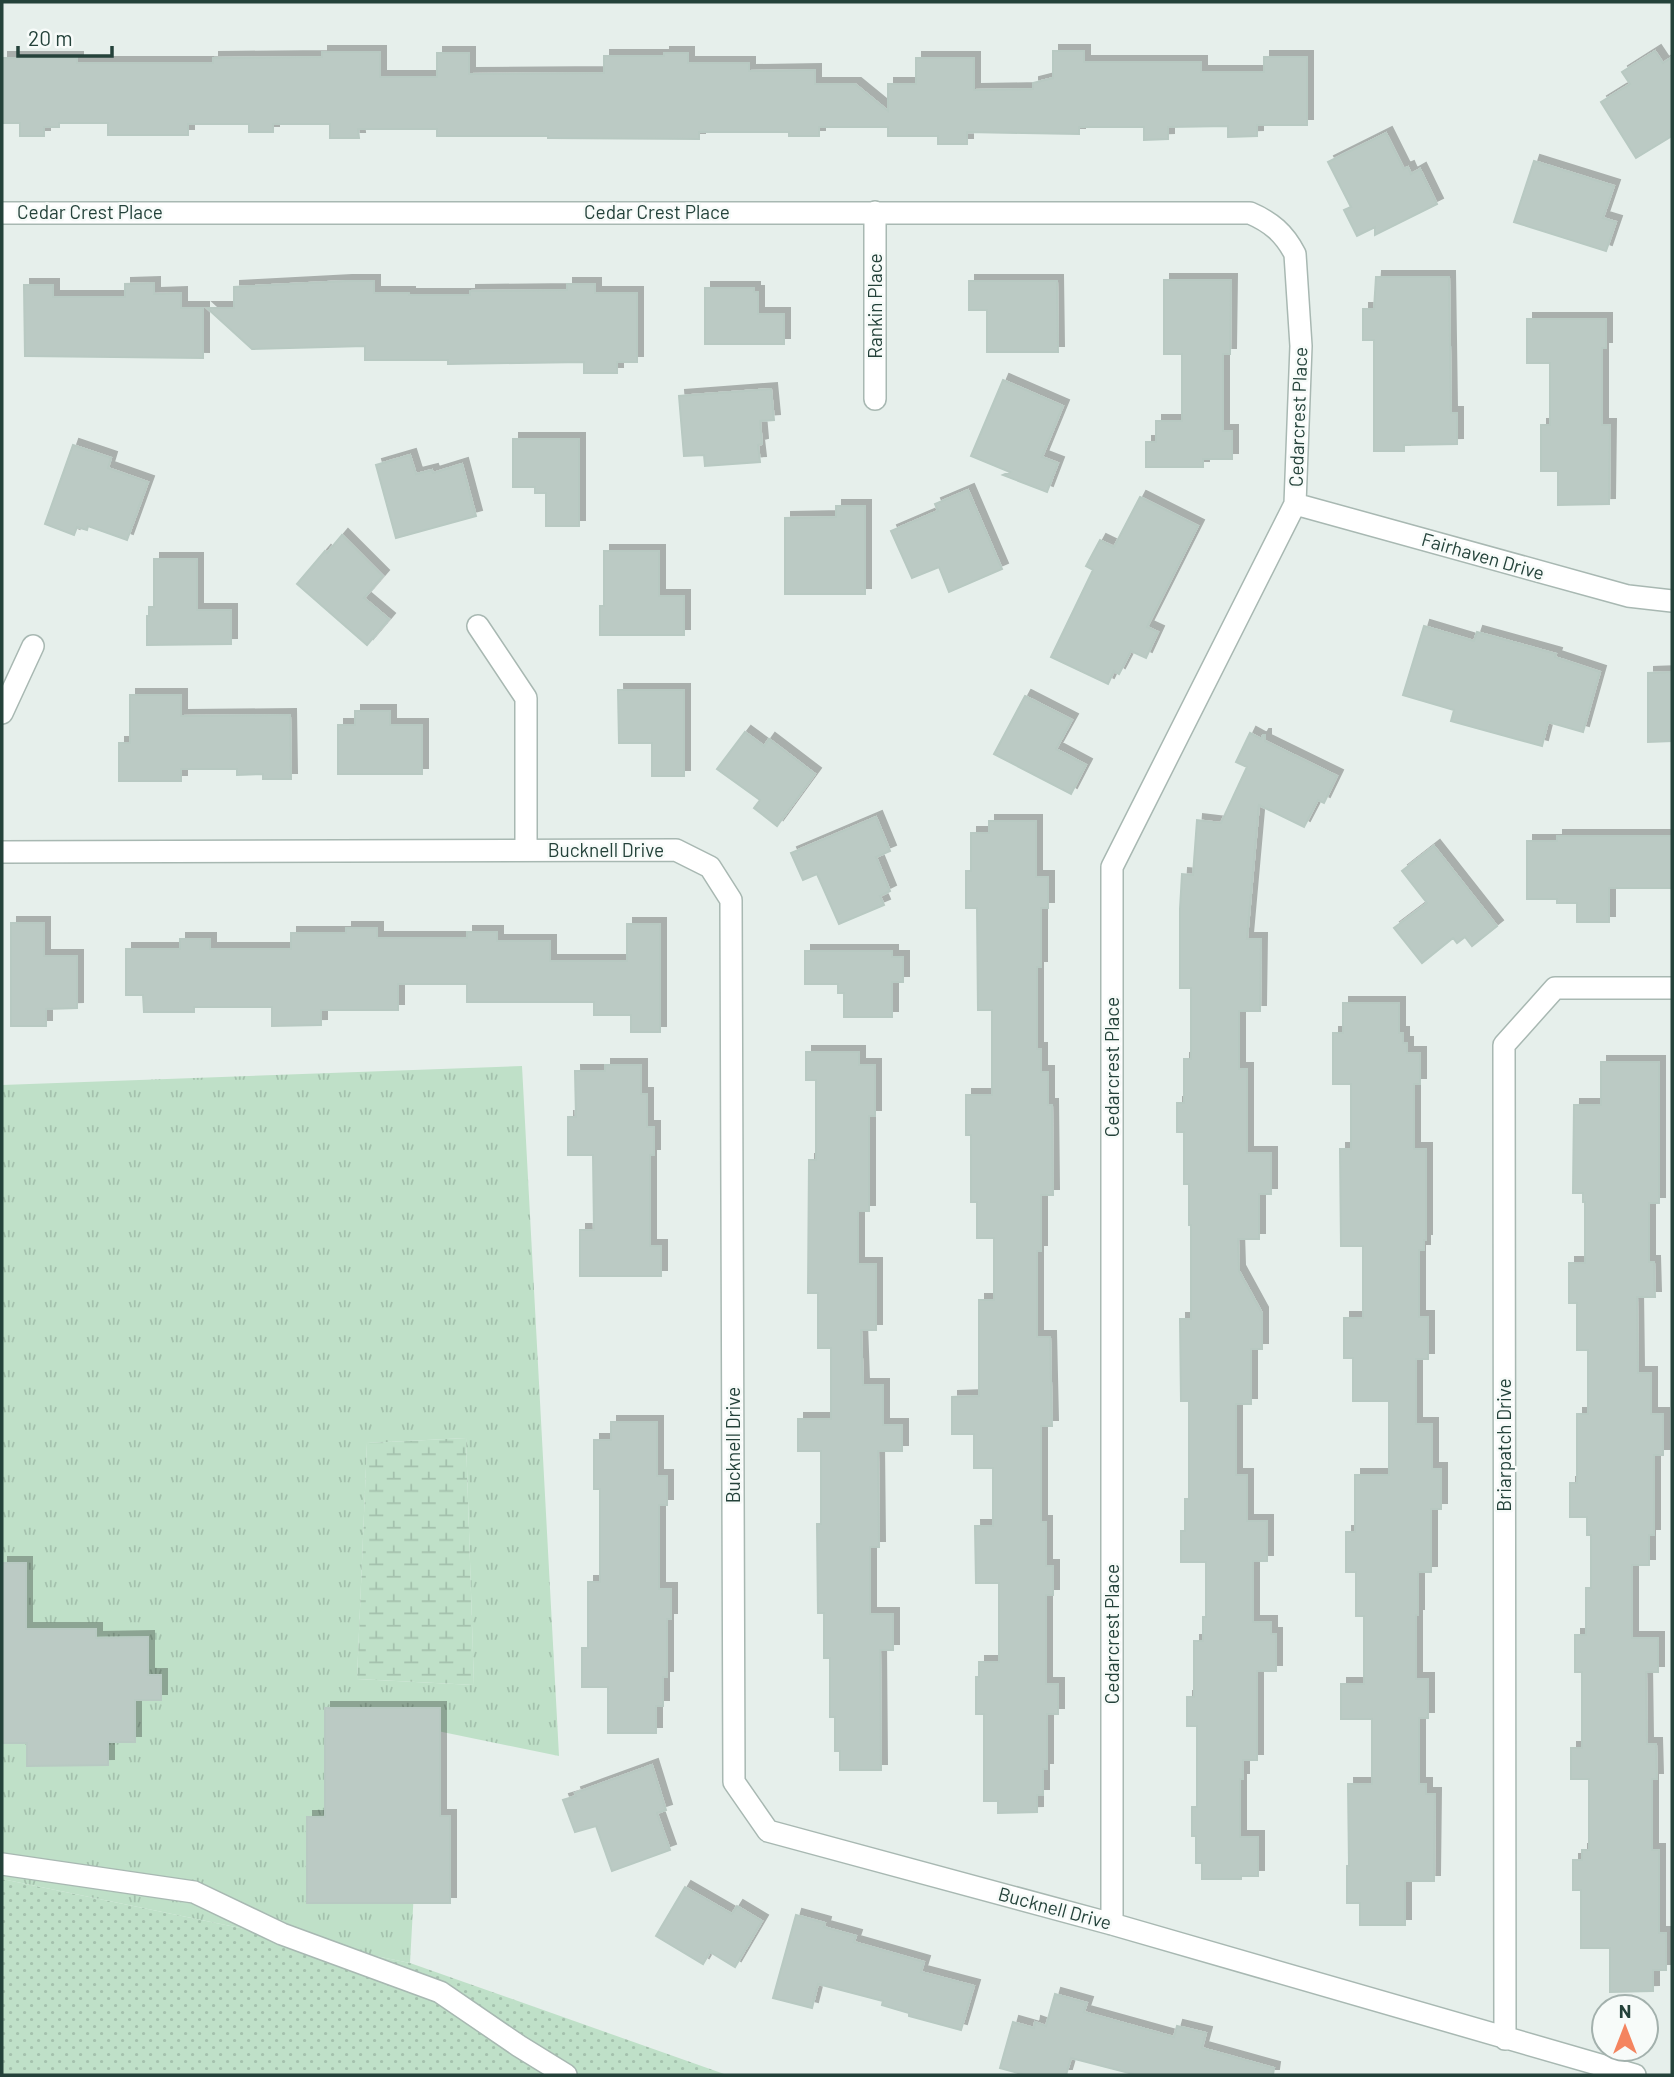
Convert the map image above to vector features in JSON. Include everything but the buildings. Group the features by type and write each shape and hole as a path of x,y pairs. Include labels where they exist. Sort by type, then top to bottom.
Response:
{"street":[{"name":"Cedar Crest Place","path":"2,212 1250,213 1278,229 1295,254"},
{"name":"Rankin Place","path":"875,212 875,399"},
{"name":"Cedarcrest Place","path":"1112,1924 1112,867 1295,504 1301,346 1295,254"},
{"name":"Fairhaven Drive","path":"1295,504 1629,596 1672,601"},
{"path":"478,626 526,698 526,850"},
{"path":"2,713 33,646"},
{"name":"Bucknell Drive","path":"2,852 676,850 710,867 731,900 734,1782 768,1831 1112,1924 1635,2075"},
{"name":"Briarpatch Drive","path":"1505,2039 1504,1045 1555,988 1672,988"},
{"path":"2,1864 194,1892 282,1934 440,1992 566,2075"}],"green space":[{"path":"522,1066 559,1756 423,1728 410,1963 2,1879 2,1085","holes":["466,1438 474,1685 357,1679 367,1443"]},
{"path":"466,1438 474,1685 357,1679 367,1443"},
{"path":"2,1879 410,1963 727,2075 2,2075"}]}
